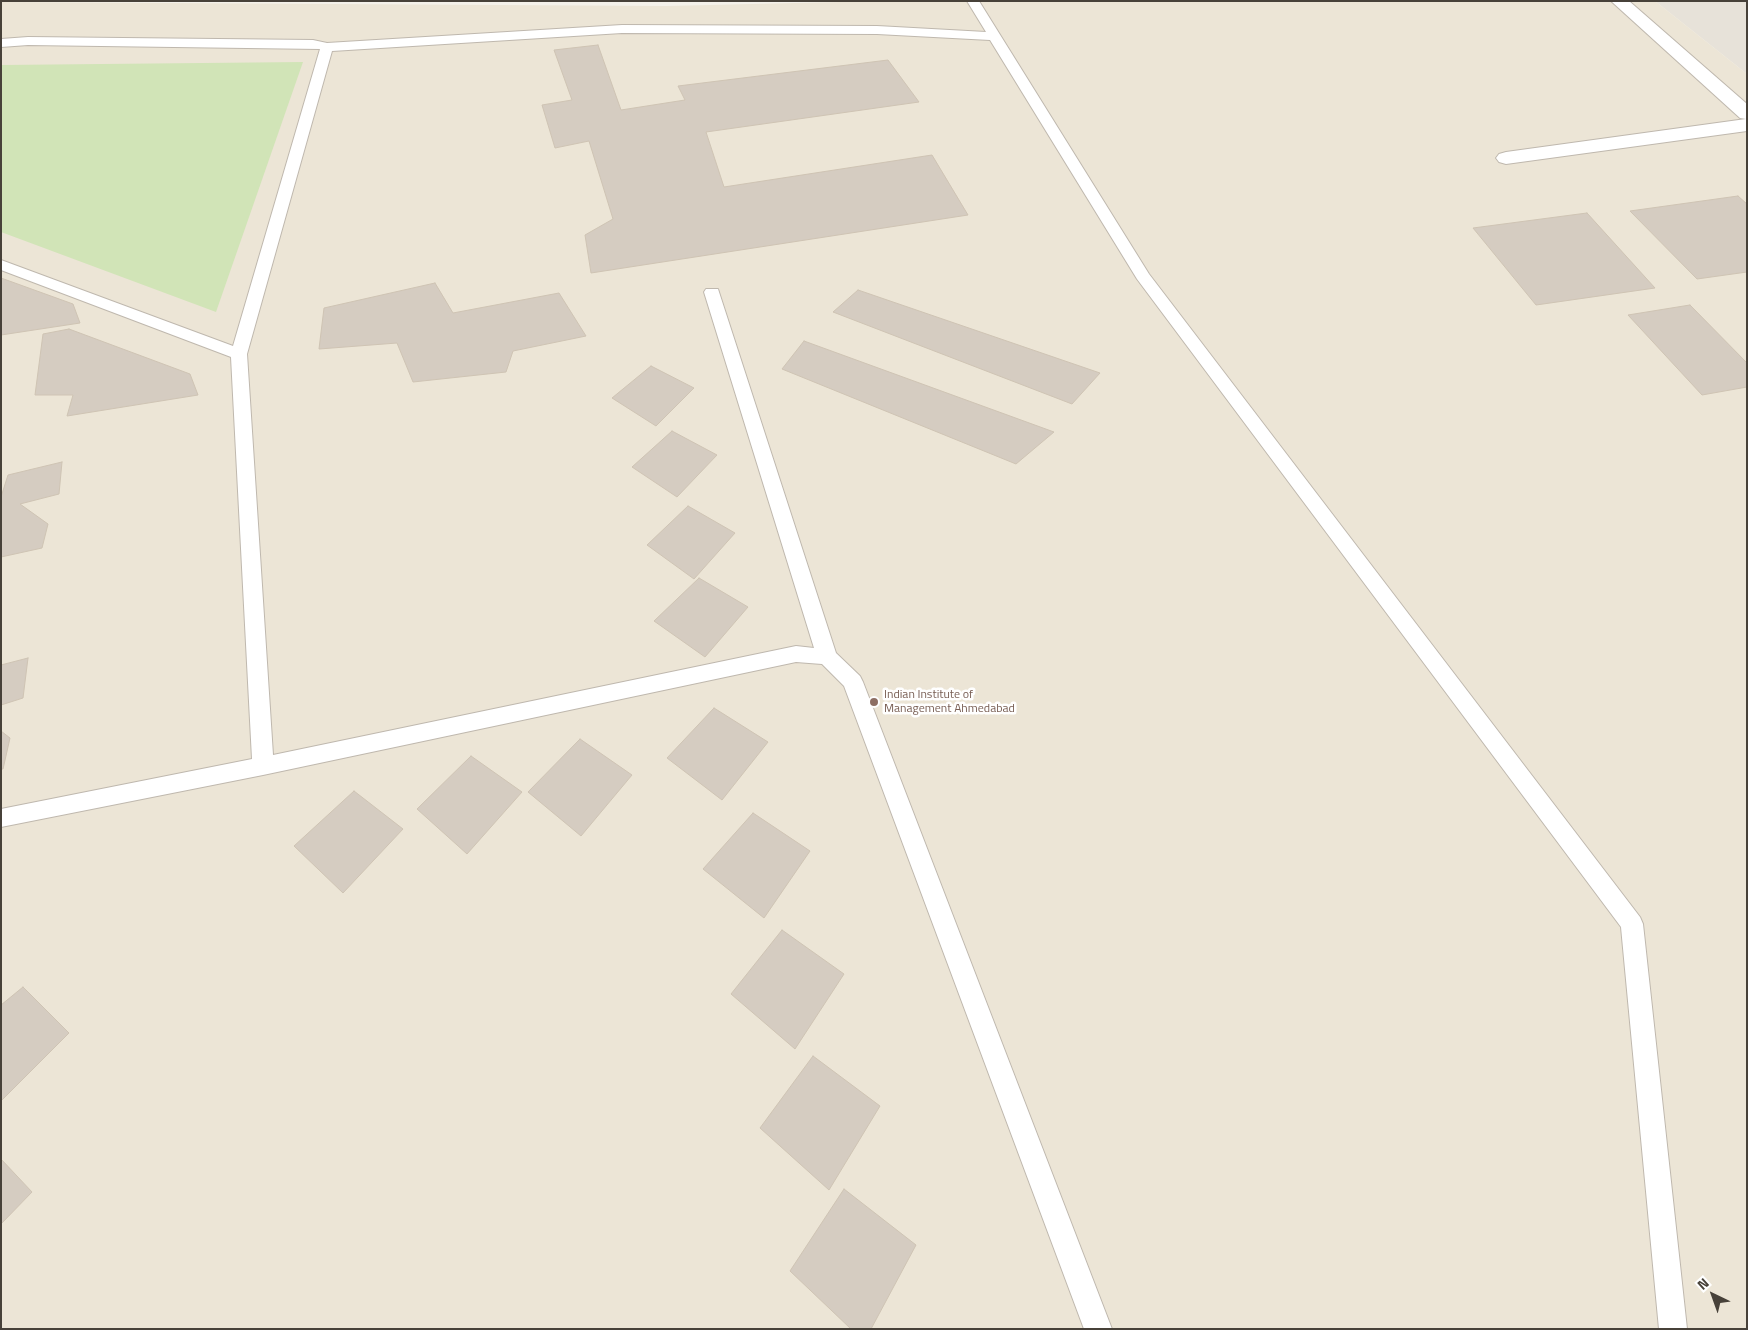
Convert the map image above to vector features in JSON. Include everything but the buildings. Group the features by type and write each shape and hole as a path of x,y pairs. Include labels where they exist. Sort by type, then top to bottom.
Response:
{"street":[{"path":"1619,1 1747,114"},
{"path":"1506,158 1747,125"}],"lane":[{"path":"973,1 1142,276 1632,924 1673,1329"},
{"path":"1,43 28,41 313,44 327,47 622,29 877,30 994,36"},
{"path":"262,766 239,354 327,47"},
{"path":"1,265 239,354"},
{"path":"712,292 827,657 853,682 1098,1329"},
{"path":"1,818 262,766 796,654 827,657"}],"shaded area":[{"name":"Indian Institute of Management Ahmedabad","path":"882,1 1655,1 1747,74 1747,1329 1,1329 1,2 666,6"},
{"path":"1655,1 1747,1 1747,74"}],"green space":[{"path":"303,62 216,312 1,232 1,65"}],"place":[{"name":"Indian Institute of Management Ahmedabad","path":"874,702"}]}
